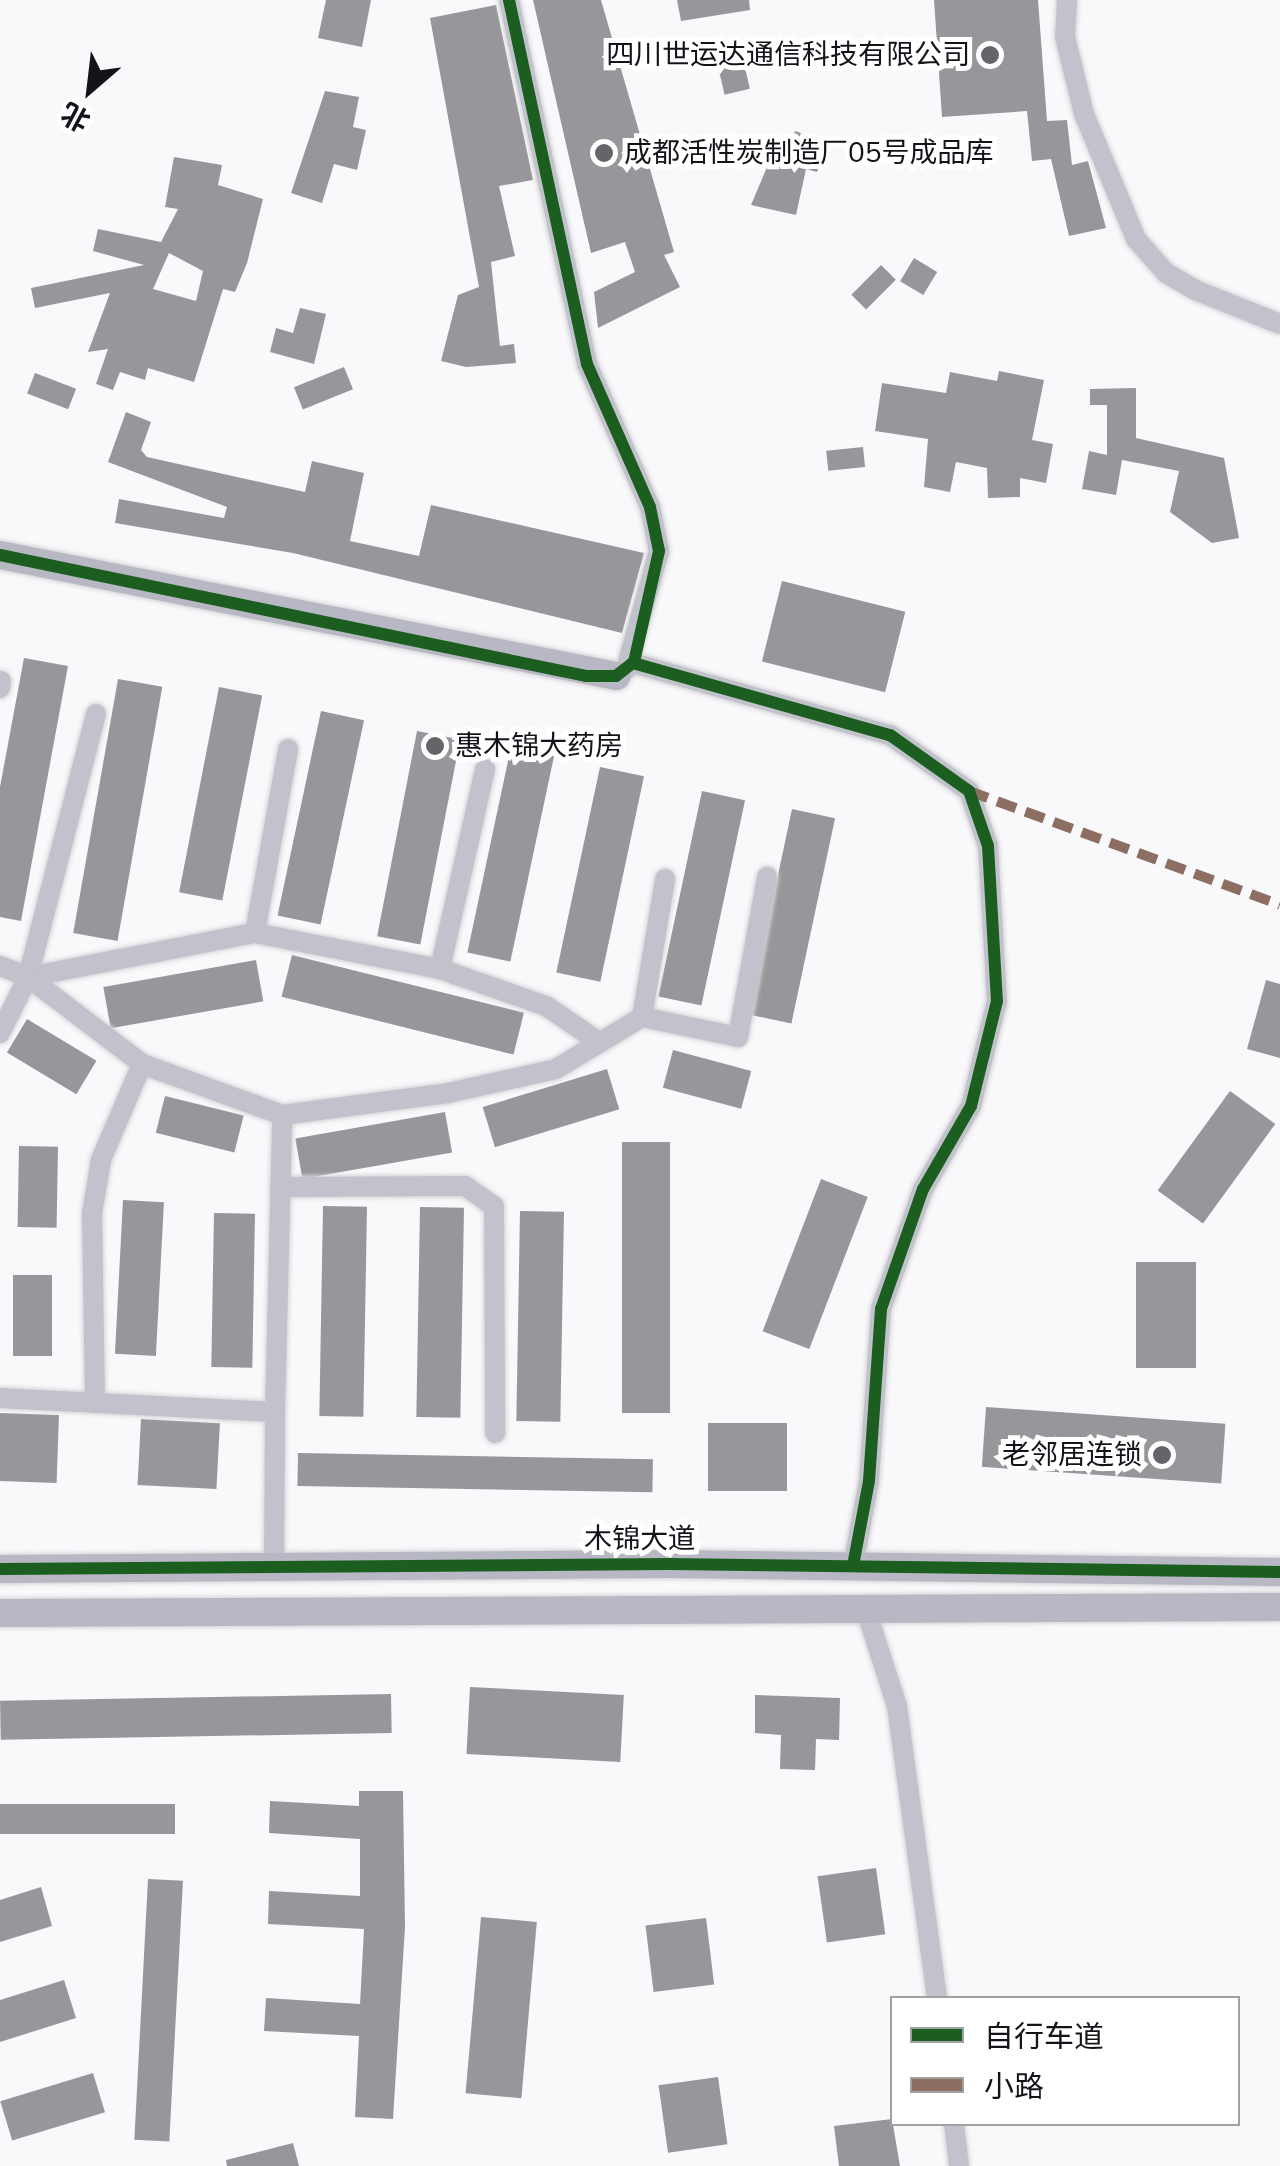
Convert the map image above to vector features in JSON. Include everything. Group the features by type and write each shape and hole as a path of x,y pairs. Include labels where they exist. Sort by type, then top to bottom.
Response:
{"street":[{"path":"509,0 587,364 650,508 659,551 624,670"},
{"path":"1067,0 1065,37 1084,114 1136,239 1195,290 1280,324"},
{"path":"0,555 624,670 890,735 970,791 988,846 997,1001 971,1106 923,1189 881,1309 869,1482 853,1566"},
{"path":"0,1033 28,976 96,714"},
{"path":"255,933 288,749"},
{"path":"440,969 484,769"},
{"path":"0,966 28,976 142,1064 282,1116 448,1094 556,1069 642,1017 738,1037 767,877"},
{"path":"642,1017 665,879"},
{"path":"28,976 255,933 440,969 546,1006 599,1042"},
{"path":"95,1403 92,1213 101,1160 142,1064"},
{"path":"274,1565 282,1116"},
{"path":"280,1187 465,1186 494,1206 495,1433"},
{"path":"0,1398 274,1412"},
{"name":"木锦大道","path":"0,1569 274,1565 853,1566 1280,1572"},
{"path":"865,1606 897,1706 937,1996"},
{"path":"0,1613 1280,1607"},
{"path":"954,2126 960,2166"}],"building":[{"path":"326,0 371,0 362,47 318,38"},
{"path":"533,0 601,0 674,252 664,255 680,287 598,328 594,292 635,272 625,242 591,253"},
{"path":"677,0 749,0 750,10 681,21"},
{"name":"四川世运达通信科技有限公司","path":"934,0 1038,0 1047,121 1067,120 1072,165 1088,161 1106,228 1069,236 1051,159 1032,161 1027,111 942,117"},
{"path":"496,5 533,180 499,186 515,256 491,262 500,346 514,344 516,363 466,367 441,361 458,295 479,287 430,18"},
{"path":"740,46 750,89 725,95 715,52"},
{"path":"325,91 359,97 353,127 366,130 357,170 334,164 322,203 291,193"},
{"path":"795,131 827,141 817,172 806,169 796,215 751,205 776,146 789,150"},
{"path":"174,157 222,165 218,185 263,199 247,263 235,292 223,289 194,382 148,368 145,380 120,372 113,390 96,384 108,349 88,352 110,293 35,308 31,288 144,265 93,251 98,229 161,242 178,209 165,207","holes":["169,253 203,271 196,301 153,289"]},
{"path":"914,258 937,272 923,295 900,281"},
{"path":"881,265 896,280 866,310 851,295"},
{"path":"300,308 326,314 314,364 270,352 276,328 293,333"},
{"path":"344,367 353,389 303,409 294,387"},
{"path":"999,371 1044,380 1032,440 1053,444 1046,483 1020,478 1020,497 988,498 987,468 956,462 950,492 924,487 928,439 875,431 882,383 946,393 950,372 997,381"},
{"path":"35,373 76,389 68,409 27,394"},
{"path":"1136,388 1136,438 1224,458 1239,538 1212,543 1170,512 1179,471 1122,460 1116,495 1082,489 1089,451 1107,455 1107,405 1090,405 1090,389"},
{"path":"126,412 151,422 141,450 147,457 305,492 312,461 364,473 350,541 419,556 431,505 644,553 622,633 293,553 115,523 119,499 224,518 227,507 108,462"},
{"path":"863,447 865,467 828,471 826,451"},
{"path":"782,581 905,612 885,692 762,662"},
{"path":"24,658 68,666 21,921 0,917 0,787"},
{"path":"118,679 162,687 118,941 73,933"},
{"path":"219,687 262,695 222,901 179,892"},
{"path":"321,711 364,720 321,925 278,915"},
{"path":"417,731 460,739 420,945 377,936"},
{"path":"511,747 554,756 510,962 467,952"},
{"path":"600,767 644,776 600,982 556,972"},
{"path":"702,791 745,800 701,1006 658,996"},
{"path":"792,809 835,818 791,1024 748,1014"},
{"path":"292,955 524,1013 513,1055 282,997"},
{"path":"256,960 263,1001 111,1028 103,987"},
{"path":"1266,980 1280,984 1280,1058 1247,1049"},
{"path":"27,1019 96,1061 76,1094 7,1052"},
{"path":"673,1050 751,1071 741,1109 663,1088"},
{"path":"607,1069 619,1109 495,1147 483,1107"},
{"path":"1230,1091 1275,1124 1203,1223 1158,1191"},
{"path":"165,1096 244,1116 234,1152 156,1133"},
{"path":"445,1112 452,1152 302,1179 295,1138"},
{"path":"622,1142 670,1142 670,1413 622,1413"},
{"path":"19,1146 58,1147 57,1228 18,1227"},
{"path":"821,1179 868,1197 809,1349 763,1331"},
{"path":"123,1200 164,1202 156,1356 115,1354"},
{"path":"323,1206 367,1207 363,1417 319,1416"},
{"path":"420,1207 464,1208 460,1418 416,1417"},
{"path":"520,1211 564,1212 560,1422 516,1421"},
{"path":"214,1213 255,1214 252,1368 211,1367"},
{"path":"1136,1262 1196,1262 1196,1368 1136,1368"},
{"path":"13,1275 52,1275 52,1356 13,1356"},
{"path":"986,1407 1225,1424 1221,1484 982,1467"},
{"path":"0,1413 59,1415 57,1483 0,1481"},
{"path":"141,1419 220,1423 216,1489 138,1485"},
{"path":"708,1423 787,1423 787,1491 708,1491"},
{"path":"298,1453 653,1459 652,1492 297,1486"},
{"path":"470,1687 624,1695 620,1762 466,1754"},
{"path":"391,1694 392,1733 1,1740 0,1701"},
{"path":"755,1695 840,1698 839,1740 816,1739 815,1770 780,1769 781,1735 755,1733"},
{"path":"359,1791 403,1791 405,1927 393,2119 355,2117 359,2036 264,2031 266,1998 360,2004 364,1929 268,1924 269,1891 360,1896 360,1839 269,1833 270,1801 359,1806"},
{"path":"0,1804 175,1804 175,1834 0,1834"},
{"path":"876,1868 885,1934 827,1943 818,1876"},
{"path":"148,1879 183,1881 169,2141 134,2140"},
{"path":"41,1887 52,1926 0,1942 0,1900"},
{"path":"481,1917 537,1922 521,2098 466,2093"},
{"path":"706,1918 714,1985 654,1992 645,1925"},
{"path":"64,1980 76,2018 0,2042 0,2000"},
{"path":"93,2073 105,2112 12,2141 0,2101"},
{"path":"718,2077 727,2144 668,2153 659,2085"},
{"path":"890,2119 900,2166 839,2166 834,2126"},
{"path":"293,2143 299,2166 227,2166 226,2160"}],"marked path":[{"path":"969,791 1280,905"}],"cycle path":[{"path":"0,555 586,676 616,676 634,662 659,551 650,507 587,364 509,0"},
{"path":"633,663 890,735 969,791 988,846 997,1001 971,1106 923,1189 881,1309 869,1481 853,1566"},
{"path":"0,1569 669,1564 1280,1572"}],"place":[{"name":"四川世运达通信科技有限公司","path":"990,55"},
{"name":"成都活性炭制造厂05号成品库","path":"604,153"},
{"name":"惠木锦大药房","path":"435,746"},
{"name":"老邻居连锁","path":"1162,1455"}]}
